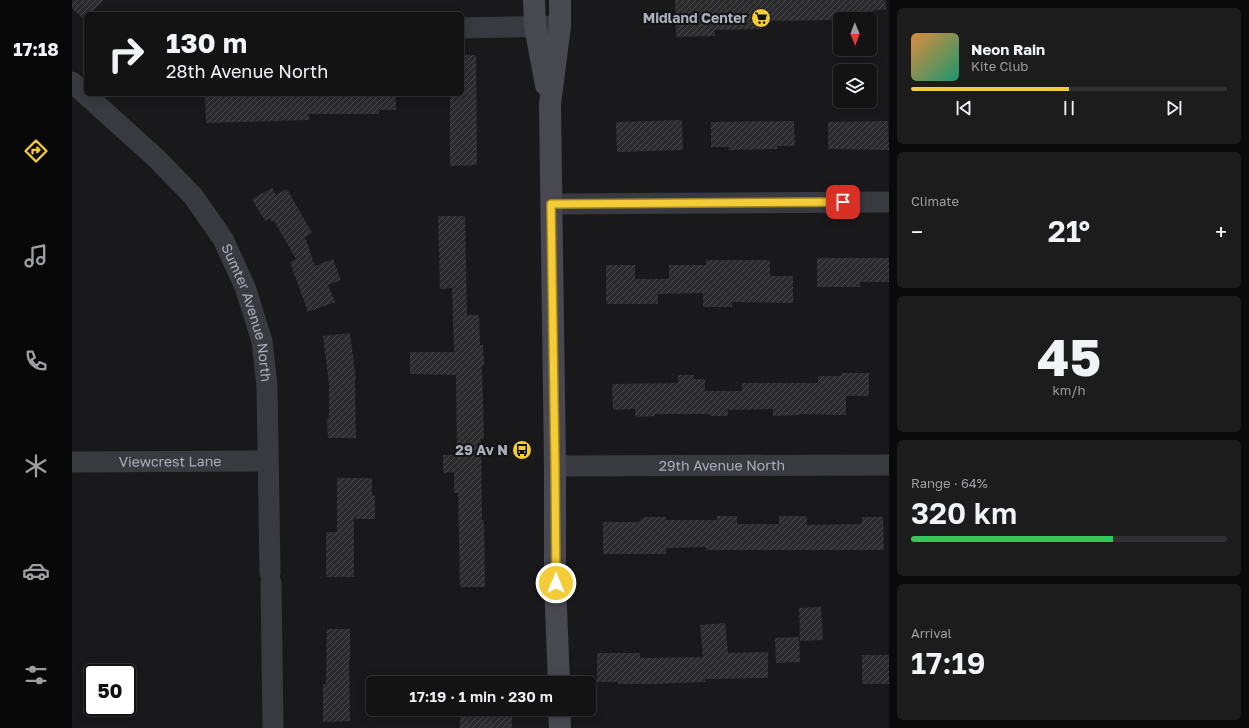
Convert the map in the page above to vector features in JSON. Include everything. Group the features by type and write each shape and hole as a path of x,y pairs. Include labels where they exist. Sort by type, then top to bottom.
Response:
{"main road":[{"path":"534,0 535,26 550,104"},
{"path":"559,676 556,583 550,104 560,26 560,0"},
{"path":"559,716 560,728"}],"street":[{"path":"464,28 560,26"},
{"name":"Sumter Avenue North","path":"72,82 84,89"},
{"name":"Sumter Avenue North","path":"101,99 193,196 223,239 245,287 262,341 267,386 273,728"},
{"path":"551,204 889,202"},
{"name":"Viewcrest Lane","path":"72,462 268,461"},
{"name":"29th Avenue North","path":"555,466 889,464"}],"building":[{"path":"72,0 104,0 92,12 84,12 84,20 72,8"},
{"name":"Midland Center","path":"675,0 885,0 886,9 865,12 833,12 833,20 762,21 762,29 715,30 715,36 676,37"},
{"path":"464,55 476,55 477,165 450,166 450,96 464,96"},
{"path":"205,96 396,96 396,110 379,110 379,114 309,114 309,120 206,123"},
{"path":"682,120 683,150 617,152 616,122"},
{"path":"794,121 795,146 777,146 777,149 729,150 729,147 711,147 711,122"},
{"path":"888,121 889,150 828,149 828,122"},
{"path":"272,188 276,195 287,189 312,233 305,237 315,266 333,259 341,280 328,285 335,302 308,312 290,262 296,259 274,221 272,222 270,218 265,221 252,199"},
{"path":"438,216 465,216 467,315 479,315 480,345 483,345 484,365 482,366 484,439 481,439 485,587 460,587 458,493 454,493 454,472 443,473 443,455 457,455 456,375 410,374 410,352 454,352 452,288 440,289"},
{"path":"817,258 889,258 889,282 860,282 860,287 817,287"},
{"path":"706,260 770,260 770,276 793,276 793,303 732,302 732,307 703,307 703,293 658,294 658,304 606,304 606,265 635,265 635,279 669,279 669,265 706,265"},
{"path":"350,333 356,380 356,438 328,438 327,418 329,418 329,383 323,336"},
{"path":"841,373 869,373 869,396 846,396 846,415 799,414 773,416 773,409 728,410 728,416 711,416 710,414 655,414 655,416 635,417 635,409 613,410 612,384 678,383 678,375 694,375 694,379 705,379 705,391 742,391 742,383 818,383 818,376 842,376"},
{"path":"337,478 372,478 372,495 375,496 375,519 354,519 354,577 326,577 326,532 337,532"},
{"path":"717,516 737,516 737,524 779,524 779,516 807,516 807,525 862,524 862,517 883,517 884,550 706,550 706,547 666,548 666,554 603,554 603,522 638,522 644,517 666,517 666,520 717,520"},
{"path":"821,607 823,640 800,641 799,608"},
{"path":"725,623 728,653 768,652 768,678 705,679 705,682 651,684 618,684 618,682 597,682 597,653 640,653 640,658 703,657 700,625"},
{"path":"327,629 350,629 350,721 323,722 323,684 326,684"},
{"path":"799,637 800,662 776,663 775,638"},
{"path":"862,655 889,655 889,684 862,684"},
{"path":"460,716 512,716 512,728 460,728"}],"place":[{"name":"Midland Center","path":"761,18"},
{"name":"29 Av N","path":"522,450"}],"route":[{"path":"556,583 551,204 843,202"}]}
